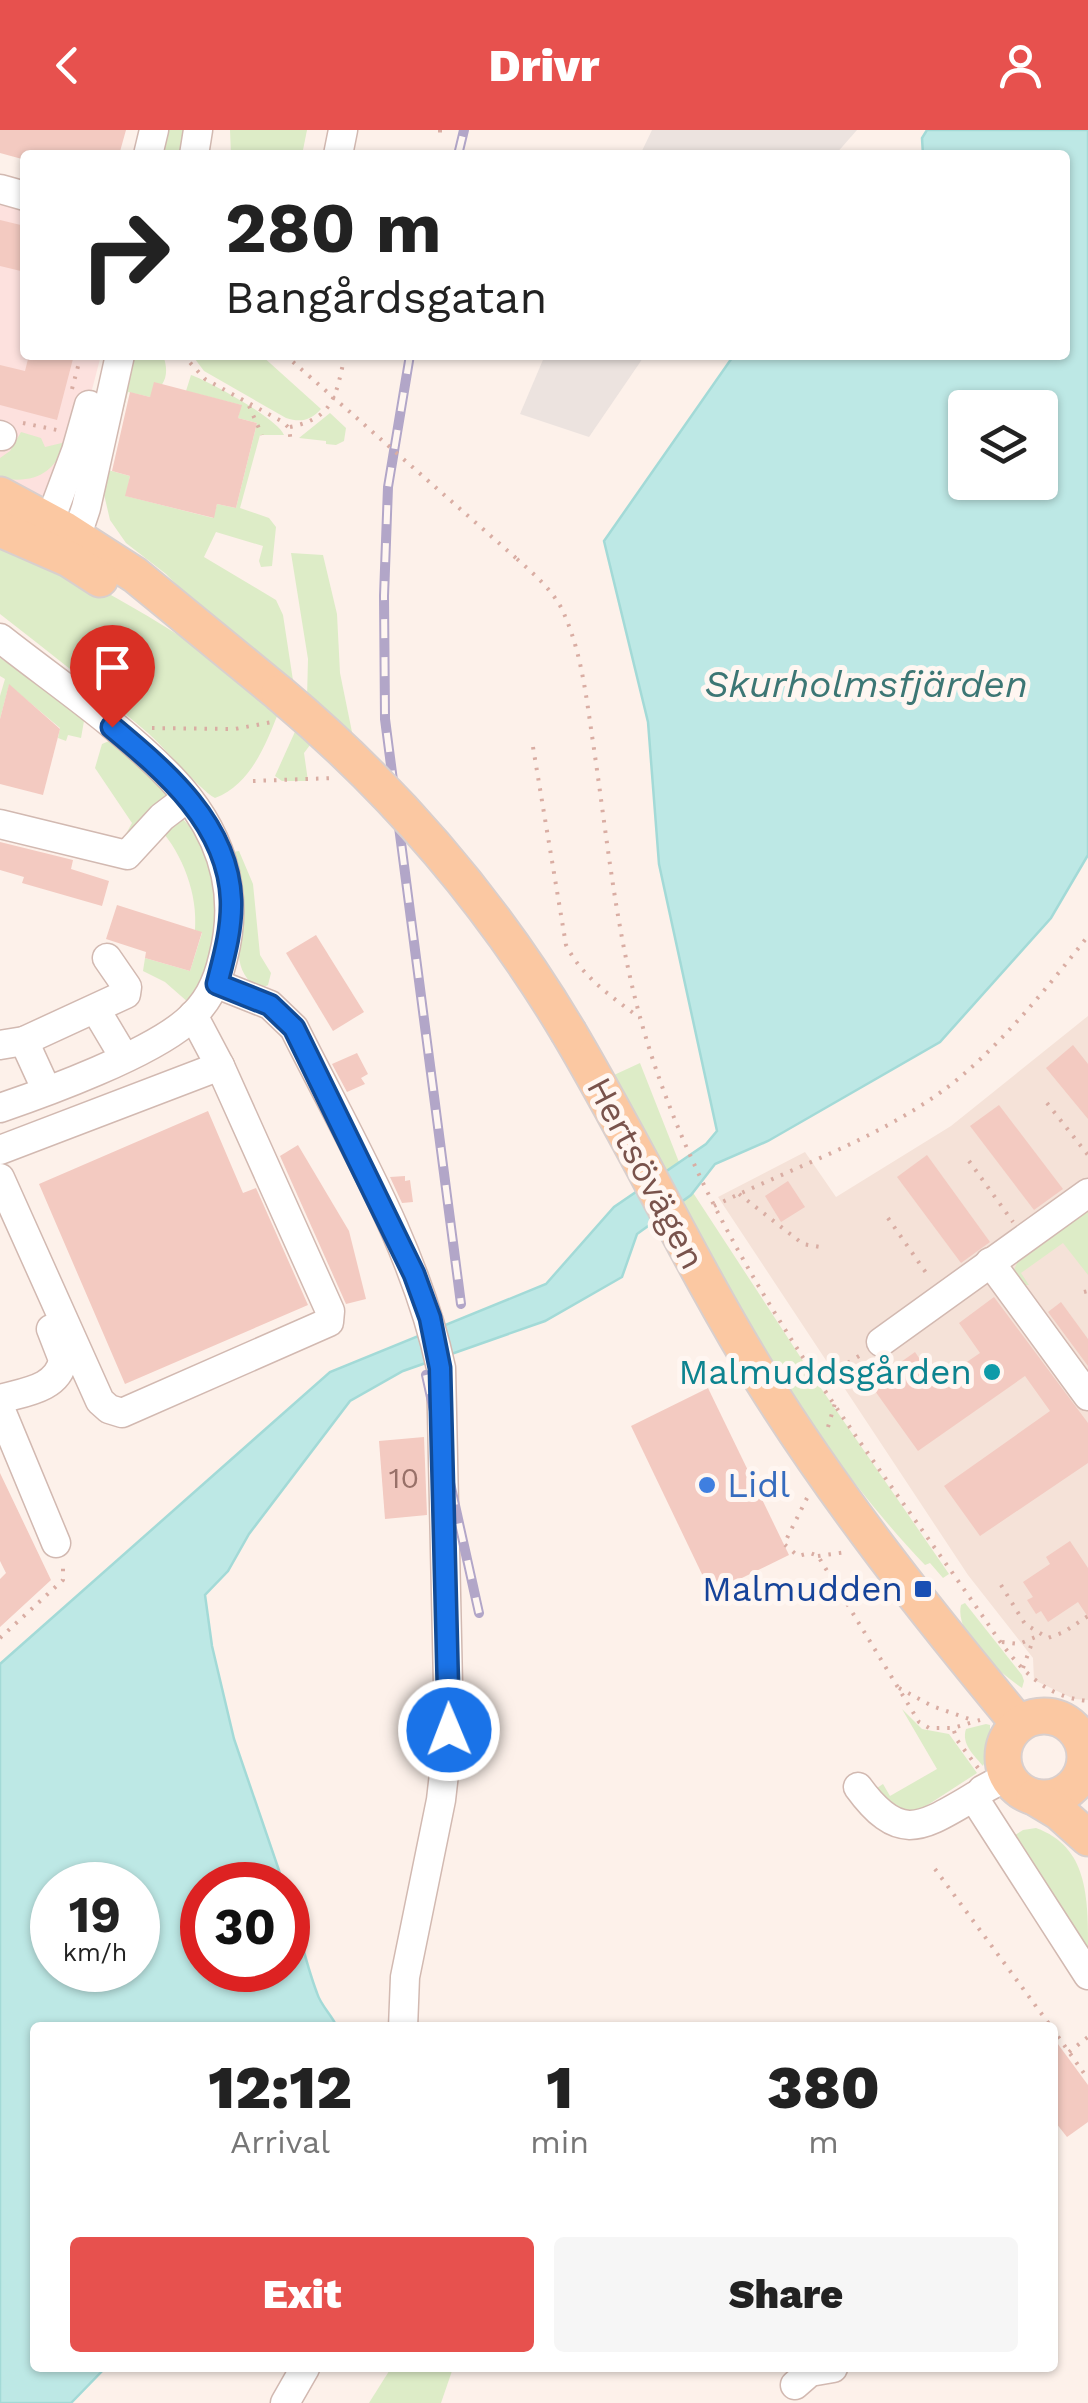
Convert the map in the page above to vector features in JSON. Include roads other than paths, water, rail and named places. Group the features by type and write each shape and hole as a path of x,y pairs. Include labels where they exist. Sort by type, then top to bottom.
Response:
{"main road":[{"path":"0,495 60,541"},
{"path":"0,529 60,541"},
{"name":"Hertsövägen","path":"60,541 234,659 275,708 368,772 436,844 499,924 569,1033 740,1344 813,1458 1001,1718"},
{"path":"1001,1718 1048,1716 1068,1723 1086,1754 1082,1775 1067,1792 1056,1796 1002,1788"},
{"path":"1001,1718 1011,1732 1003,1754 1002,1788"},
{"path":"1002,1788 1060,1812 1088,1838"}],"street":[{"path":"60,541 76,451 100,360"},
{"path":"60,541 118,360"},
{"path":"0,638 154,762 187,798 209,827 228,878 230,919 217,984 193,1015 162,1039 0,1108"},
{"path":"0,824 126,855 162,817 187,798"},
{"path":"87,1116 12,1043 126,994 127,986 106,958"},
{"path":"217,984 270,1005 294,1028 380,1200 430,1318 440,1368 449,1730 441,1800 403,1992 403,2022"},
{"path":"96,1010 124,1057"},
{"path":"0,1178 100,1401 110,1409 122,1413 328,1322 330,1310 220,1066 193,1015"},
{"path":"0,1150 220,1066"},
{"path":"880,1342 1088,1192"},
{"path":"0,1219 63,1360 56,1377 48,1384 0,1399"},
{"path":"990,1262 1088,1396"},
{"path":"0,1408 56,1544"},
{"path":"858,1787 886,1820 905,1826 934,1819 1002,1788"},
{"path":"1002,1788 981,1810 1088,1975"},
{"path":"285,2403 303,2372"}],"water":[{"name":"Skurholmsfjärden","path":"927,130 1088,130 1088,855 1051,918 940,1042 768,1141 715,1164 691,1195 637,1234 622,1277 545,1321 403,1371 350,1401 249,1534 228,1571 205,1595 212,1646 234,1739 276,1862 180,1862 180,1992 310,1992 310,1971 321,2002 334,2022 30,2022 30,2372 101,2372 71,2403 0,2403 0,1664 330,1372 546,1284 614,1207 706,1144 717,1131 659,864 648,722 604,541 731,360 1070,360 1070,150 923,150 922,138"}],"railway":[{"path":"459,150 464,130"},
{"path":"409,360 388,487 385,719 461,1304"},
{"path":"426,1375 479,1613"}],"place":[{"name":"Malmuddsgården","path":"992,1372"},
{"name":"Lidl","path":"707,1485"},
{"name":"Malmudden","path":"923,1589"}]}
